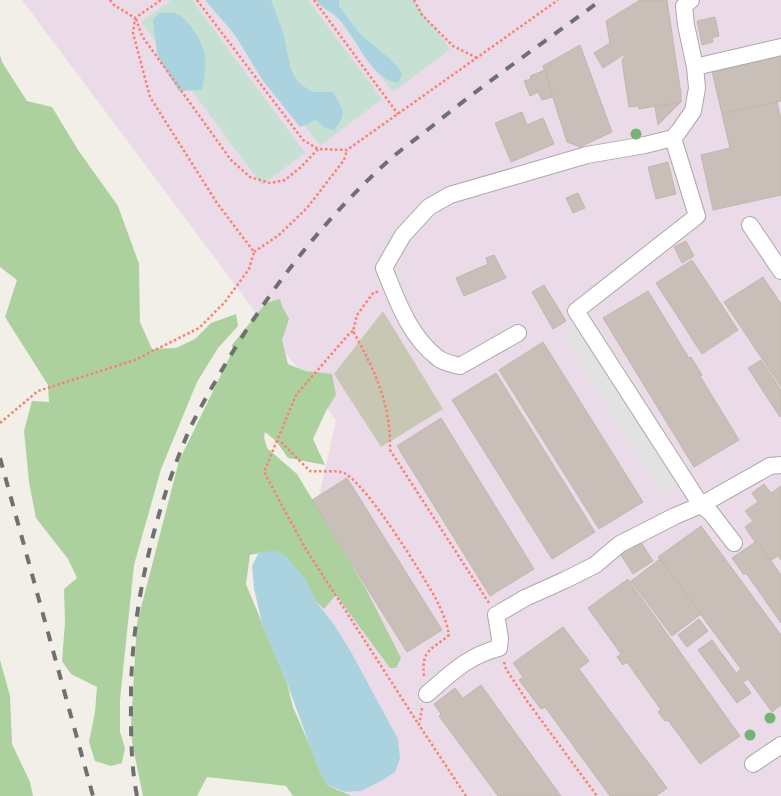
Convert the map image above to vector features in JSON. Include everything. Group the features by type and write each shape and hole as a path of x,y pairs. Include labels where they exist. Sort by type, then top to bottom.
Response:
{"street":[{"path":"518,333 460,366 439,360 422,343 405,318 384,268 403,235 429,207 450,195 587,155 645,145 672,138 693,111 697,88 684,6 691,0"},
{"path":"695,67 781,47"},
{"path":"672,138 697,216 576,311 702,505 711,513 734,543"},
{"path":"750,226 781,272"},
{"path":"427,694 464,664 483,652 499,648 500,638 496,615 525,598 595,565 620,544 675,516 702,505 770,466 781,465"},
{"path":"753,764 781,745"}],"path":[{"path":"110,0 114,5 135,18 142,36 231,160 250,177 270,183 285,180 318,149"},
{"path":"161,0 135,18 133,33 150,97 217,203 254,252"},
{"path":"197,0 304,140 318,149 348,150"},
{"path":"314,0 398,114"},
{"path":"414,0 422,16 453,46 478,58"},
{"path":"0,423 38,391 134,360 199,328 225,302 240,282 249,269 254,252 278,235 307,208 340,165 348,150 558,0"},
{"path":"393,289 374,292 357,315 353,331 296,395 264,472 304,546 466,796"},
{"path":"353,331 370,362 384,396 390,432 390,450 496,615"},
{"path":"276,441 282,443 310,471 344,473 359,484 381,513 436,600 448,625 449,635 429,649 422,662 427,694 421,709 419,724"},
{"path":"499,648 506,669 527,701 597,796"}],"shaded area":[{"path":"22,0 781,0 781,796 341,796 300,583 336,420"},
{"path":"171,0 192,0 305,153 262,185 141,22"},
{"path":"209,0 308,0 382,99 320,146"},
{"path":"324,0 413,0 450,49 393,92"},
{"path":"383,311 443,409 381,447 334,374"},
{"path":"594,317 693,478 662,496 563,336"}],"green space":[{"path":"0,55 2,62 27,101 52,107 78,150 118,206 139,264 140,322 152,349 176,348 195,339 211,323 236,314 238,326 218,348 197,382 161,469 134,565 120,700 120,732 125,748 122,763 111,766 95,761 89,742 95,712 97,687 71,674 62,661 65,622 64,589 77,578 68,559 36,518 29,482 24,431 32,401 49,402 48,385 5,317 17,280 0,267"},
{"path":"280,299 289,319 282,340 288,364 305,371 332,374 336,395 313,439 325,465 288,458 276,441 265,432 264,437 267,448 297,474 365,587 401,658 396,668 390,668 336,595 324,609 265,552 250,555 246,584 287,683 293,707 327,785 351,796 293,796 286,786 207,777 197,796 143,796 132,742 131,724 137,623 179,461 233,350 232,345 266,303"},
{"path":"0,660 10,696 12,744 30,782 33,796 0,796"}],"water":[{"path":"205,0 271,0 283,32 291,70 299,83 312,92 333,92 341,107 341,119 334,130 325,128 316,120 300,127 263,81 235,35"},
{"path":"316,0 339,0 339,6 360,34 400,70 402,75 398,83 388,80 372,66 346,27"},
{"path":"159,13 179,15 188,23 198,37 204,51 206,65 202,90 179,91 159,59 153,20"},
{"path":"276,551 284,554 306,580 317,603 335,626 351,652 398,739 400,759 395,772 361,791 345,792 327,785 319,771 287,683 263,627 254,589 252,566 259,552"}],"building":[{"path":"640,0 667,0 681,102 639,109 638,106 629,107 622,61 626,53 603,68 594,53 610,43 606,21"},
{"path":"715,17 719,36 712,38 713,42 702,45 697,21"},
{"path":"580,45 612,132 580,147 567,142 543,66"},
{"path":"781,55 781,101 722,114 712,71"},
{"path":"545,70 553,97 542,100 538,92 530,96 524,81 531,79 530,76"},
{"path":"681,102 658,125 655,107"},
{"path":"777,102 781,119 781,195 713,210 701,155 730,148 722,114"},
{"path":"522,112 527,125 543,118 554,144 511,162 495,123"},
{"path":"668,162 676,194 656,199 648,167"},
{"path":"578,193 585,208 573,213 566,198"},
{"path":"686,241 694,256 682,263 674,247"},
{"path":"494,255 506,278 464,296 456,278 488,264 486,258"},
{"path":"692,260 738,330 702,354 656,283"},
{"path":"763,277 781,304 781,387 724,302"},
{"path":"544,285 566,321 553,329 532,292"},
{"path":"648,291 689,358 691,357 702,375 700,376 739,440 694,467 603,318"},
{"path":"543,342 643,502 599,529 499,370"},
{"path":"761,360 781,390 780,417 748,368"},
{"path":"496,373 595,532 552,559 452,400"},
{"path":"441,418 534,569 490,596 397,446"},
{"path":"347,478 442,630 407,652 312,500"},
{"path":"764,484 771,493 781,486 781,560 778,556 771,560 745,527 753,521 745,511 758,502 752,493"},
{"path":"701,526 781,635 781,705 772,712 748,679 743,682 751,693 737,703 698,650 712,640 736,673 741,669 658,557"},
{"path":"639,539 653,561 633,574 619,552"},
{"path":"757,541 781,575 781,623 746,573 744,575 732,558"},
{"path":"660,559 701,614 672,636 631,581"},
{"path":"628,579 740,736 700,764 668,720 665,721 658,712 661,710 627,662 623,665 617,657 621,654 588,608"},
{"path":"699,619 708,631 687,647 678,635"},
{"path":"563,627 589,661 579,669 667,788 656,796 610,796 545,707 541,709 519,680 523,677 513,663"},
{"path":"481,685 561,796 498,796 439,716 441,714 434,704 455,688 463,698"}],"railway":[{"path":"137,796 132,756 131,688 136,625 147,562 163,500 185,440 219,375 236,346 294,263 361,186 392,158 456,107 601,0"},
{"path":"0,458 93,796"}]}
